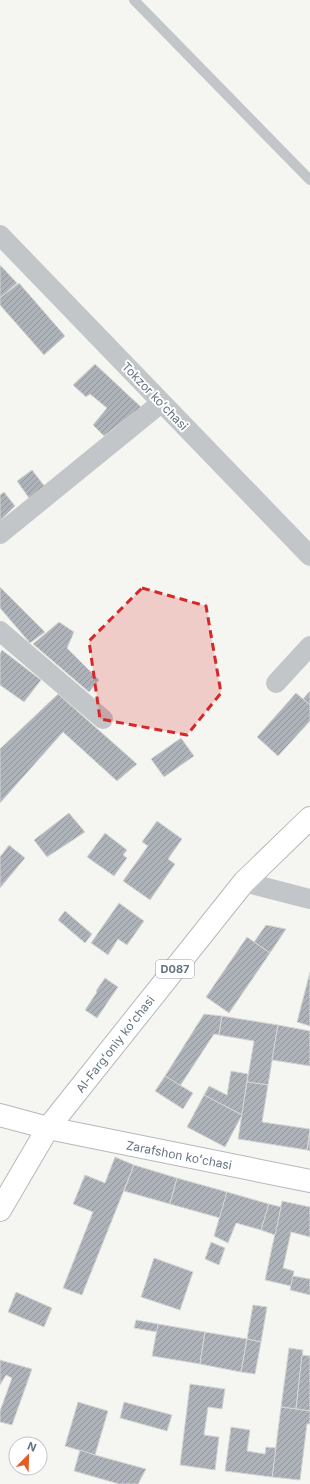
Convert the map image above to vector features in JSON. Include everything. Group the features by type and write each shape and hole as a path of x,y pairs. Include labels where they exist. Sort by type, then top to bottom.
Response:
{"main road":[{"name":"Al-Fargʻoniy koʻchasi","path":"48,1128 244,882 310,818"},
{"name":"Zarafshon koʻchasi","path":"0,1115 48,1128 310,1181"},
{"name":"D087","path":"0,1210 48,1128"}],"street":[{"name":"Tokzor koʻchasi","path":"0,235 161,403 309,552"},
{"path":"0,534 161,403"},
{"path":"0,631 103,719"},
{"path":"276,683 310,646"},
{"path":"244,882 310,899"}],"lane":[{"path":"134,0 310,180"}],"highlighted area":[{"path":"142,588 206,606 221,693 187,735 100,719 89,641"}],"building":[{"path":"0,265 17,283 0,298"},
{"path":"19,283 65,336 44,355 0,305 0,298"},
{"path":"95,364 141,407 104,436 93,425 107,408 90,394 86,397 73,385"},
{"path":"32,470 46,488 29,498 17,481"},
{"path":"4,492 15,506 0,521 0,495"},
{"path":"0,587 45,632 30,643 0,608"},
{"path":"59,622 74,632 67,648 99,680 89,692 33,644"},
{"path":"2,650 41,680 24,702 0,685 0,654"},
{"path":"310,691 310,705 303,699"},
{"path":"296,693 310,705 310,721 278,756 257,737"},
{"path":"58,694 137,764 117,781 63,732 0,803 0,749"},
{"path":"181,738 194,756 164,777 151,759"},
{"path":"69,813 85,832 47,857 34,840"},
{"path":"157,821 182,839 168,859 175,864 150,900 123,881 148,846 142,842"},
{"path":"105,833 127,850 123,855 127,858 114,876 87,857"},
{"path":"9,845 25,858 0,888 0,857"},
{"path":"119,903 144,921 127,945 118,939 108,955 91,943"},
{"path":"65,911 92,934 85,943 58,920"},
{"path":"266,925 286,929 270,953 254,942"},
{"path":"247,937 270,953 229,1013 206,997"},
{"path":"310,972 310,1026 297,1022"},
{"path":"105,978 118,987 97,1018 85,1010"},
{"path":"204,1014 222,1016 219,1035 214,1034 180,1086 165,1076"},
{"path":"222,1016 278,1025 268,1085 247,1082 254,1041 219,1035"},
{"path":"278,1025 310,1031 310,1066 272,1060"},
{"path":"231,1071 248,1074 242,1115 204,1095 209,1086 227,1095"},
{"path":"165,1076 193,1093 183,1109 155,1091"},
{"path":"247,1082 268,1085 262,1122 310,1129 307,1150 238,1139"},
{"path":"204,1095 242,1115 225,1147 187,1127"},
{"path":"310,1134 310,1151 307,1150"},
{"path":"115,1157 134,1165 82,1295 63,1288 93,1212 73,1204 85,1175 105,1183"},
{"path":"134,1165 177,1178 170,1204 124,1191"},
{"path":"177,1178 227,1192 220,1218 170,1204"},
{"path":"227,1192 269,1204 261,1230 236,1223 228,1243 214,1236"},
{"path":"282,1201 310,1207 310,1237 291,1232 283,1268 294,1271 291,1286 265,1280"},
{"path":"269,1204 281,1207 275,1235 261,1230"},
{"path":"211,1242 225,1248 219,1265 205,1259"},
{"path":"154,1258 193,1272 180,1310 141,1297"},
{"path":"293,1276 310,1279 310,1295 290,1290"},
{"path":"16,1292 52,1308 44,1327 8,1312"},
{"path":"253,1305 267,1307 261,1342 247,1339"},
{"path":"136,1320 158,1324 157,1332 134,1328"},
{"path":"158,1324 205,1332 200,1364 152,1356"},
{"path":"205,1332 247,1339 241,1372 200,1364"},
{"path":"247,1339 261,1342 255,1374 241,1372"},
{"path":"289,1348 303,1350 296,1409 281,1407"},
{"path":"302,1355 310,1356 310,1411 296,1409"},
{"path":"0,1360 32,1369 12,1425 0,1422 0,1411 12,1378 6,1375 0,1385"},
{"path":"190,1384 225,1389 222,1409 208,1407 204,1435 219,1437 215,1470 180,1465"},
{"path":"78,1402 108,1411 95,1455 65,1446"},
{"path":"124,1402 172,1415 167,1431 120,1418"},
{"path":"281,1407 310,1411 310,1424 307,1424 300,1480 272,1477"},
{"path":"231,1427 250,1430 247,1451 265,1454 266,1447 276,1448 272,1477 225,1471"},
{"path":"80,1450 146,1469 138,1484 119,1484 74,1471"}]}
